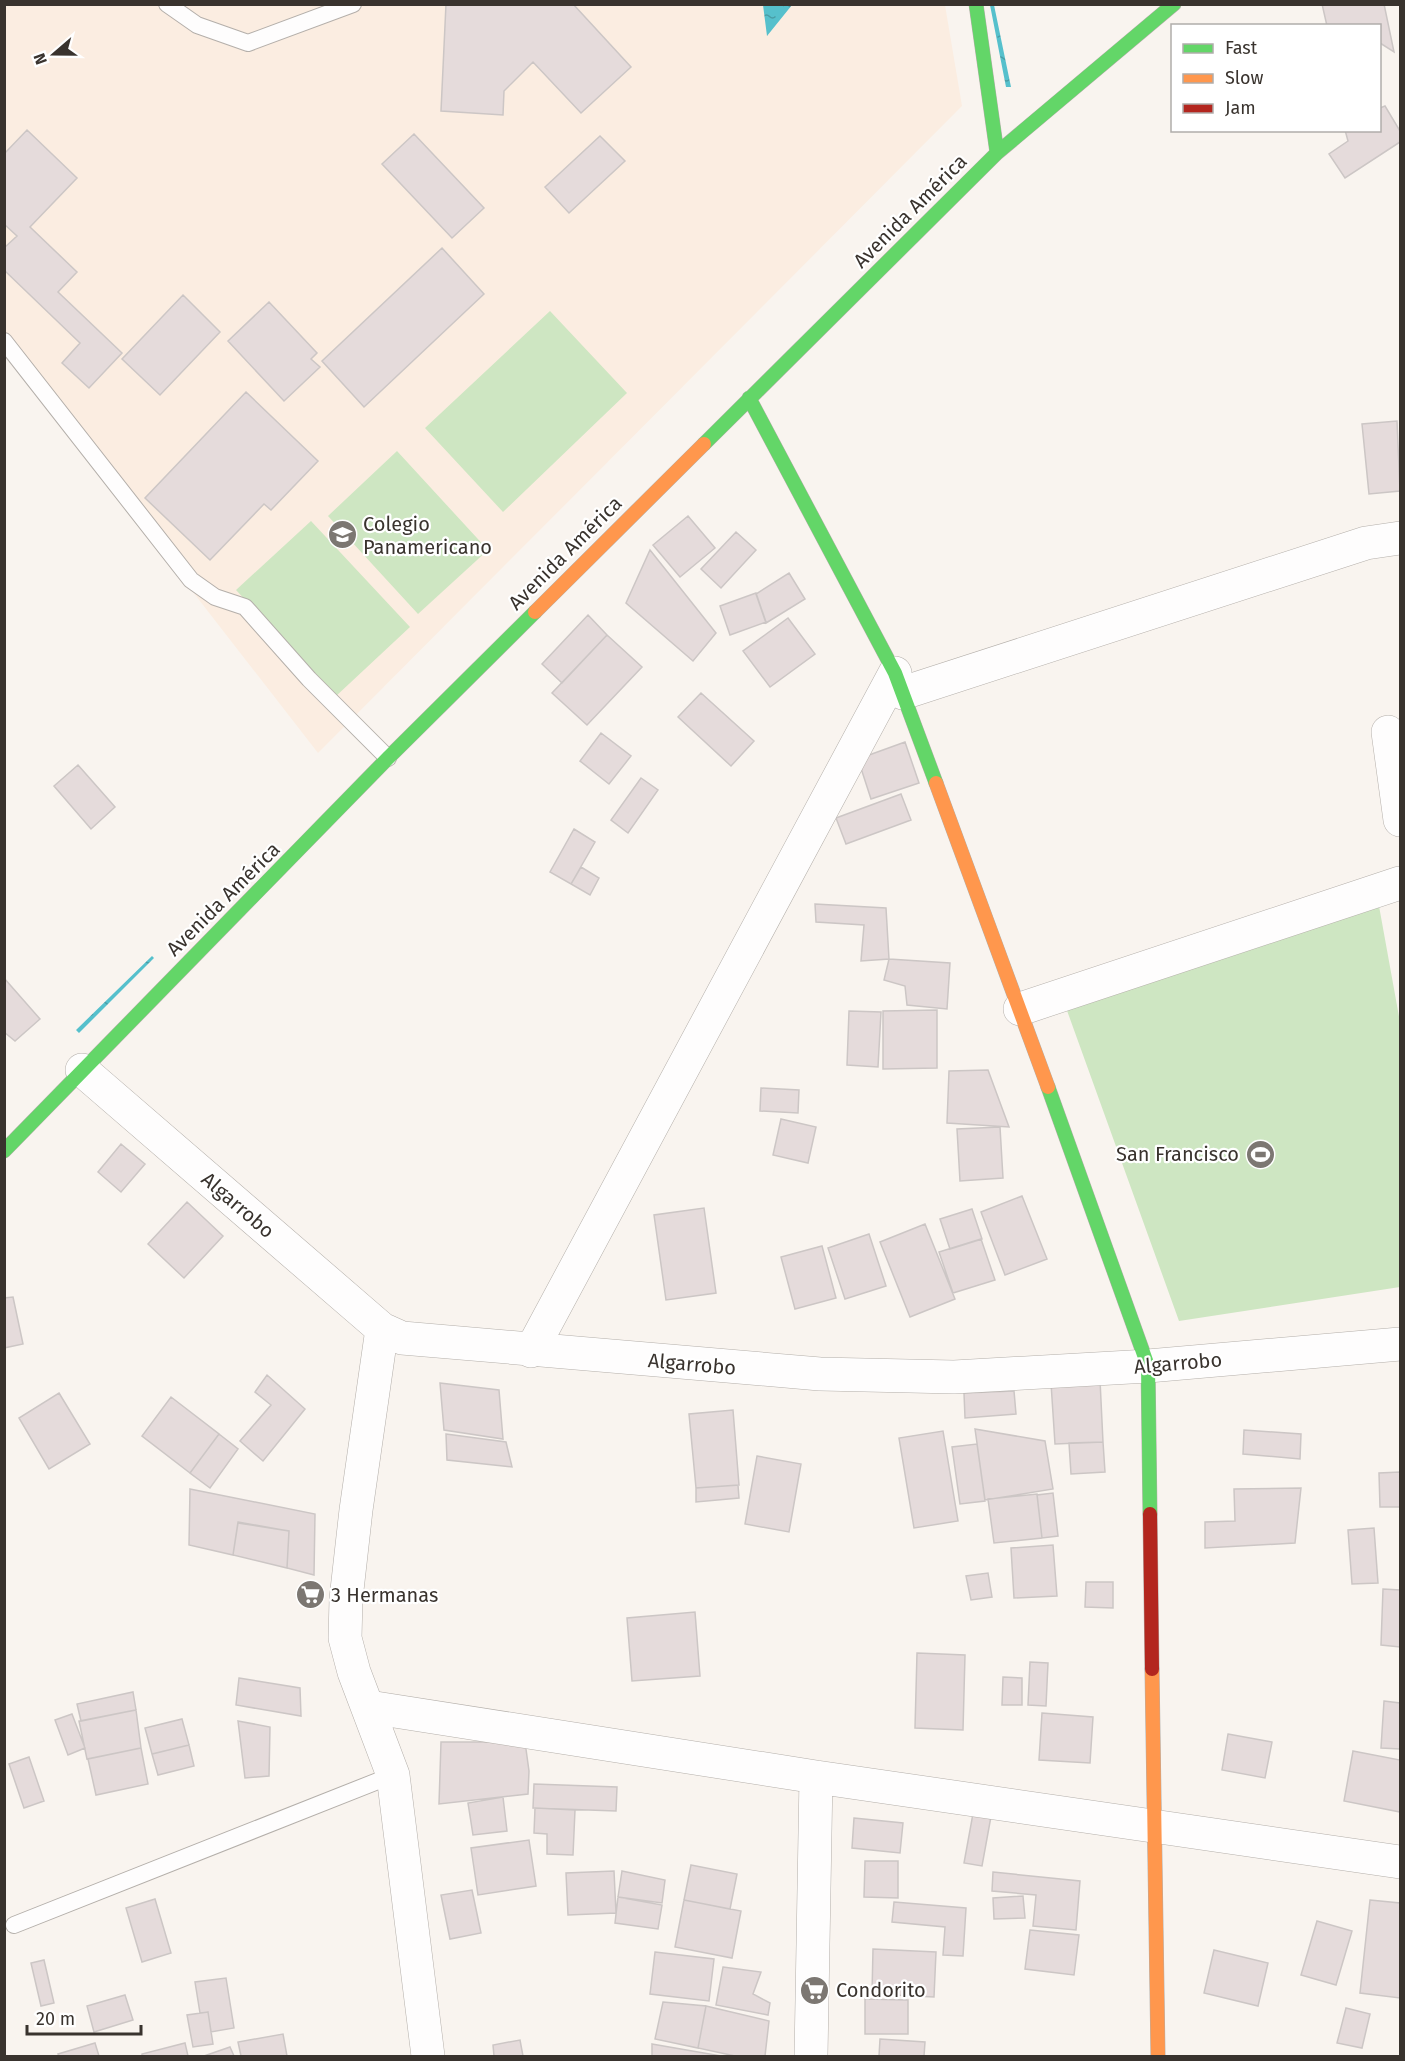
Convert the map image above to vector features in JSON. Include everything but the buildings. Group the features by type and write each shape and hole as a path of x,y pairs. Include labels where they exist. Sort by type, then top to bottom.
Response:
{"street":[{"path":"976,4 997,153"},
{"name":"Avenida América","path":"4,1151 388,758 997,153 1173,4"},
{"path":"749,398 899,683 1020,1009 1148,1366 1158,2056"},
{"path":"531,1351 899,683 1366,543 1401,538"},
{"path":"1389,732 1401,820"},
{"path":"1020,1009 1401,883"},
{"name":"Algarrobo","path":"82,1070 382,1329 402,1338 531,1351 820,1374 954,1377 1148,1366 1401,1344"},
{"path":"382,1329 346,1599 345,1638 354,1672 393,1775 428,2056"},
{"path":"369,1707 816,1777 1154,1824 1401,1862"},
{"path":"811,2056 816,1777"}],"lane":[{"path":"166,4 197,25 248,43 353,4"},
{"path":"4,341 191,580 215,597 245,607 309,679 388,758"},
{"path":"14,1925 393,1775"}],"shaded area":[{"name":"Colegio Panamericano","path":"5,5 945,5 962,106 318,753 5,350"}],"green space":[{"path":"550,311 627,393 503,512 425,428"},
{"path":"397,451 488,550 418,614 328,516"},
{"path":"311,521 410,627 335,697 236,590"},
{"name":"San Francisco","path":"1379,906 1400,1022 1400,1287 1179,1321 1065,1005"}],"water":[{"path":"763,5 792,5 767,36"},
{"path":"990,5 994,5 1011,87 1006,87"},
{"path":"152,956 154,958 79,1033 76,1030"}],"traffic: fast":[{"path":"976,4 997,153"},
{"path":"704,444 997,153 1174,4"},
{"path":"749,398 895,673 936,783"},
{"path":"4,1151 388,758 535,612"},
{"path":"1048,1087 1148,1366 1150,1514"}],"traffic: slow":[{"path":"535,612 704,444"},
{"path":"936,783 1048,1087"},
{"path":"1152,1669 1158,2056"}],"traffic: jam":[{"path":"1150,1514 1152,1669"}],"place":[{"name":"Colegio Panamericano","path":"342,535"},
{"name":"San Francisco","path":"1260,1154"},
{"name":"3 Hermanas","path":"310,1595"},
{"name":"Condorito","path":"815,1990"}]}
